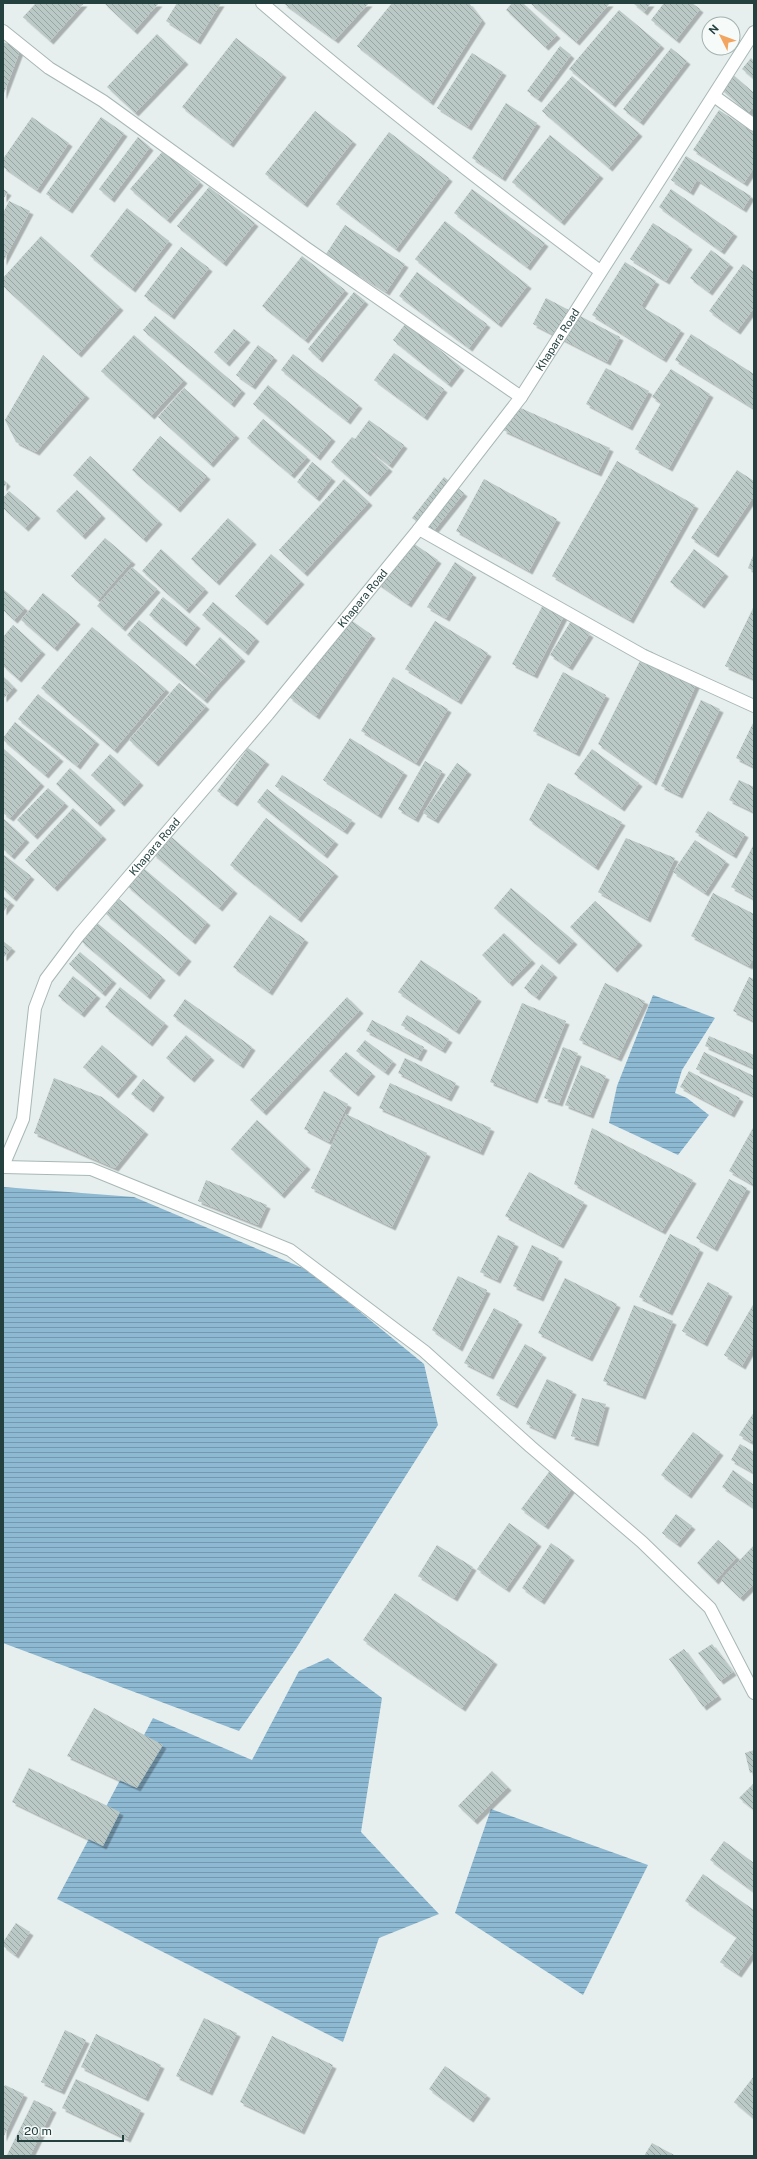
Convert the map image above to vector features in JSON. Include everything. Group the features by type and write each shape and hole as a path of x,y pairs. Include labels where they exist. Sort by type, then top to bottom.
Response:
{"street":[{"path":"262,3 317,50 469,173 600,271"},
{"path":"3,31 49,68 103,101 306,248 521,397"},
{"name":"Khapara Road","path":"3,1167 23,1119 35,1008 46,979 79,935 268,714 419,529 521,397 600,271 754,32"},
{"path":"714,96 754,125"},
{"path":"419,529 644,656 754,706"},
{"path":"3,1167 91,1169 290,1250 424,1351 531,1447 642,1542 710,1608 754,1693"}],"water":[{"path":"653,995 715,1018 682,1070 675,1093 687,1098 709,1115 678,1155 609,1123 617,1086"},
{"path":"3,1187 134,1197 310,1271 424,1364 438,1425 295,1650 239,1731 3,1643"},
{"path":"328,1658 382,1698 361,1832 439,1914 379,1938 343,2042 57,1899 153,1718 252,1760 299,1671"},
{"path":"491,1809 648,1865 583,1995 455,1913"}],"building":[{"path":"36,3 84,3 50,41 23,17"},
{"path":"104,3 159,3 134,31"},
{"path":"177,3 221,3 197,41 166,21"},
{"path":"283,3 369,3 335,40"},
{"path":"392,3 469,3 482,20 430,102 357,46"},
{"path":"512,3 523,3 557,35 545,47 506,10"},
{"path":"530,3 610,3 576,42"},
{"path":"633,3 651,3 644,12"},
{"path":"664,3 692,3 700,9 676,40 651,20"},
{"path":"619,10 661,45 612,104 569,69"},
{"path":"157,34 185,61 135,113 107,87"},
{"path":"236,38 283,74 230,144 182,107"},
{"path":"3,42 21,48 3,96"},
{"path":"560,46 571,55 538,99 527,91"},
{"path":"671,48 687,61 640,122 623,109"},
{"path":"472,53 503,72 468,127 437,108"},
{"path":"751,58 754,61 754,79 742,69"},
{"path":"731,73 754,93 754,107 748,113 719,87"},
{"path":"572,76 639,133 609,168 542,111"},
{"path":"506,103 537,123 502,178 472,158"},
{"path":"719,110 754,133 754,168 744,183 693,150"},
{"path":"315,111 353,141 304,204 265,174"},
{"path":"32,117 69,143 37,190 3,167 3,159"},
{"path":"101,117 124,133 69,210 46,194"},
{"path":"389,132 449,178 396,249 336,204"},
{"path":"550,135 600,175 561,222 512,182"},
{"path":"138,137 150,147 111,199 99,189"},
{"path":"163,151 200,182 167,220 130,189"},
{"path":"686,156 751,196 743,209 697,180 690,192 671,180"},
{"path":"209,187 255,223 223,263 177,226"},
{"path":"3,189 8,192 3,199"},
{"path":"472,189 545,243 527,267 454,213"},
{"path":"671,189 734,233 721,251 659,207"},
{"path":"9,201 30,211 3,262 3,213"},
{"path":"127,208 169,241 132,289 90,256"},
{"path":"445,221 528,285 498,324 415,259"},
{"path":"653,223 689,246 666,281 630,259"},
{"path":"345,225 405,264 386,292 326,254"},
{"path":"41,236 120,307 78,354 3,286 3,278"},
{"path":"181,247 209,268 171,316 144,296"},
{"path":"711,250 730,264 709,292 690,278"},
{"path":"302,256 345,290 305,340 262,306"},
{"path":"625,262 656,281 641,306 681,330 663,359 592,315"},
{"path":"743,264 754,272 754,308 737,331 709,311"},
{"path":"417,272 487,324 469,348 399,296"},
{"path":"354,292 365,301 319,359 308,349"},
{"path":"546,298 620,337 607,362 533,324"},
{"path":"155,316 242,390 231,404 143,330"},
{"path":"406,323 461,367 448,384 393,340"},
{"path":"234,329 247,339 226,363 214,352"},
{"path":"691,334 754,374 753,408 675,360"},
{"path":"134,335 184,380 151,416 101,371"},
{"path":"258,345 274,357 252,386 236,375"},
{"path":"394,353 444,389 424,417 374,380"},
{"path":"293,354 359,405 347,421 281,370"},
{"path":"43,355 86,395 36,452 16,442 5,420"},
{"path":"606,368 649,391 629,427 586,404"},
{"path":"671,369 710,394 669,468 635,449 661,403 652,397"},
{"path":"268,385 332,438 317,457 253,404"},
{"path":"184,388 236,435 210,464 158,417"},
{"path":"514,405 610,448 598,473 503,430"},
{"path":"263,419 307,457 291,475 247,438"},
{"path":"369,420 404,445 389,465 360,443 389,468 367,493 331,462 352,437 355,439"},
{"path":"160,436 207,476 177,509 132,470"},
{"path":"90,456 159,521 143,539 73,475"},
{"path":"617,461 695,505 630,620 552,576"},
{"path":"312,462 332,478 316,498 297,482"},
{"path":"737,470 754,481 754,496 715,554 691,538"},
{"path":"444,477 464,493 432,533 412,518"},
{"path":"3,479 7,483 3,488"},
{"path":"344,479 369,502 304,573 279,550"},
{"path":"484,479 557,519 529,571 456,531"},
{"path":"77,490 102,515 82,536 56,511"},
{"path":"9,491 37,515 25,528 3,508 3,498"},
{"path":"228,518 253,541 216,582 191,559"},
{"path":"105,538 132,561 98,600 71,576"},
{"path":"407,539 438,560 408,604 377,583"},
{"path":"161,549 205,589 186,610 142,571"},
{"path":"694,549 725,573 701,605 670,582"},
{"path":"754,553 754,571 748,568"},
{"path":"271,554 301,581 264,622 235,596"},
{"path":"455,562 473,574 446,618 427,607"},
{"path":"132,567 157,589 122,628 97,606"},
{"path":"3,589 25,608 14,620 3,610"},
{"path":"43,593 77,621 54,648 21,620"},
{"path":"163,597 197,625 183,643 149,615"},
{"path":"213,602 256,638 245,652 202,615"},
{"path":"544,603 565,614 534,675 512,664"},
{"path":"754,606 754,679 725,666"},
{"path":"348,618 372,635 316,716 289,697"},
{"path":"139,620 217,685 204,700 127,635"},
{"path":"435,621 488,653 458,701 405,669"},
{"path":"571,621 590,634 569,667 550,655"},
{"path":"13,625 42,651 18,679 3,666 3,637"},
{"path":"92,627 166,689 114,750 41,688"},
{"path":"220,637 242,658 217,685 195,665"},
{"path":"646,649 700,676 653,782 598,744"},
{"path":"563,672 606,695 576,753 533,731"},
{"path":"3,676 14,687 3,699"},
{"path":"393,677 448,709 416,763 361,731"},
{"path":"179,683 206,706 155,763 129,740"},
{"path":"38,694 96,741 77,766 18,719"},
{"path":"701,700 720,709 679,795 661,786"},
{"path":"754,721 754,767 736,758"},
{"path":"15,722 60,758 45,775 3,740"},
{"path":"350,738 404,772 378,815 323,780"},
{"path":"3,748 41,783 10,818 3,813"},
{"path":"248,748 266,761 234,803 217,791"},
{"path":"592,749 639,783 621,808 574,774"},
{"path":"110,754 140,782 121,803 91,775"},
{"path":"425,761 442,771 415,819 398,809"},
{"path":"457,763 468,771 435,820 423,813"},
{"path":"70,768 112,807 97,823 56,784"},
{"path":"282,775 352,820 344,831 275,786"},
{"path":"739,780 754,787 754,812 729,800"},
{"path":"548,783 622,822 595,867 529,820"},
{"path":"48,788 65,803 34,836 17,820"},
{"path":"267,789 335,841 324,855 257,802"},
{"path":"73,808 103,836 54,888 25,860"},
{"path":"708,811 745,834 733,855 695,832"},
{"path":"3,818 26,839 11,856 3,849"},
{"path":"266,818 335,873 298,919 230,865"},
{"path":"169,835 234,890 219,908 153,854"},
{"path":"626,838 675,858 647,919 598,892"},
{"path":"695,840 726,861 705,893 673,872"},
{"path":"754,844 754,899 731,887"},
{"path":"3,854 31,876 13,898 3,889"},
{"path":"142,867 207,922 192,941 127,886"},
{"path":"511,888 574,941 556,961 494,908"},
{"path":"713,893 754,914 754,957 749,966 691,936"},
{"path":"3,896 11,902 3,912"},
{"path":"119,899 188,958 176,973 106,914"},
{"path":"595,901 639,942 614,969 570,927"},
{"path":"270,915 305,939 269,992 233,967"},
{"path":"96,922 162,977 147,996 81,941"},
{"path":"504,933 532,960 509,983 482,955"},
{"path":"3,941 12,948 3,958"},
{"path":"80,952 113,980 102,993 69,964"},
{"path":"421,960 478,998 456,1031 398,992"},
{"path":"542,964 554,974 536,997 524,988"},
{"path":"73,976 97,995 81,1014 58,996"},
{"path":"749,977 754,979 754,1021 733,1011"},
{"path":"605,983 645,1001 618,1058 579,1040"},
{"path":"120,987 165,1023 149,1043 105,1007"},
{"path":"347,997 360,1010 263,1112 250,1100"},
{"path":"185,999 252,1047 240,1065 173,1016"},
{"path":"522,1003 566,1021 534,1100 490,1082"},
{"path":"407,1015 449,1039 442,1050 401,1025"},
{"path":"372,1020 424,1047 418,1058 366,1031"},
{"path":"186,1035 211,1057 191,1079 166,1058"},
{"path":"709,1036 754,1055 754,1068 705,1046"},
{"path":"365,1040 393,1061 385,1072 356,1051"},
{"path":"102,1045 134,1073 115,1095 83,1067"},
{"path":"563,1047 578,1053 559,1103 544,1098"},
{"path":"346,1052 372,1073 355,1093 329,1071"},
{"path":"704,1052 754,1076 754,1096 696,1069"},
{"path":"405,1058 456,1083 448,1098 398,1073"},
{"path":"581,1065 606,1076 590,1115 565,1105"},
{"path":"689,1071 740,1098 731,1114 680,1087"},
{"path":"54,1078 102,1097 145,1131 115,1168 34,1133"},
{"path":"143,1079 161,1094 150,1109 131,1094"},
{"path":"390,1083 491,1128 480,1152 379,1108"},
{"path":"324,1091 348,1104 329,1142 304,1129"},
{"path":"346,1114 427,1153 392,1227 311,1188"},
{"path":"257,1120 307,1166 281,1195 231,1149"},
{"path":"754,1126 754,1180 752,1184 729,1171"},
{"path":"592,1128 693,1180 662,1231 574,1184"},
{"path":"529,1172 584,1202 560,1245 505,1216"},
{"path":"729,1179 747,1188 714,1248 696,1238"},
{"path":"206,1180 267,1205 258,1225 198,1201"},
{"path":"670,1234 700,1249 669,1312 639,1297"},
{"path":"498,1235 515,1243 497,1280 480,1272"},
{"path":"532,1245 559,1258 540,1298 513,1286"},
{"path":"458,1276 487,1290 459,1348 432,1330"},
{"path":"565,1278 617,1304 589,1358 538,1333"},
{"path":"708,1282 729,1293 704,1343 682,1331"},
{"path":"754,1303 754,1345 742,1366 724,1355"},
{"path":"634,1305 673,1321 642,1396 603,1381"},
{"path":"494,1308 519,1321 490,1376 464,1363"},
{"path":"525,1344 543,1354 514,1405 496,1395"},
{"path":"547,1379 573,1391 552,1436 526,1424"},
{"path":"582,1398 606,1404 595,1443 571,1436"},
{"path":"754,1412 754,1437 751,1442 739,1435"},
{"path":"693,1432 720,1452 688,1495 661,1475"},
{"path":"740,1444 754,1452 754,1473 731,1460"},
{"path":"555,1464 578,1480 545,1526 521,1509"},
{"path":"733,1470 754,1485 754,1508 722,1487"},
{"path":"676,1514 692,1526 677,1544 662,1533"},
{"path":"509,1523 538,1543 506,1589 477,1569"},
{"path":"718,1540 737,1557 715,1581 697,1563"},
{"path":"551,1543 571,1557 541,1601 522,1588"},
{"path":"437,1545 473,1567 454,1598 418,1576"},
{"path":"754,1545 754,1584 740,1598 721,1580"},
{"path":"395,1593 494,1661 462,1708 363,1640"},
{"path":"712,1644 733,1672 720,1681 698,1653"},
{"path":"684,1649 718,1696 703,1707 669,1659"},
{"path":"94,1708 163,1745 137,1788 67,1756"},
{"path":"754,1750 754,1772 750,1773 745,1753"},
{"path":"29,1768 120,1812 103,1846 12,1802"},
{"path":"492,1771 508,1787 474,1821 458,1806"},
{"path":"754,1783 754,1810 739,1798"},
{"path":"724,1841 754,1863 754,1892 710,1860"},
{"path":"703,1874 754,1910 754,1951 738,1974 720,1962 737,1937 685,1901"},
{"path":"16,1923 30,1932 15,1955 3,1946 3,1942"},
{"path":"204,2018 237,2033 209,2092 176,2076"},
{"path":"65,2030 86,2040 61,2091 41,2082"},
{"path":"96,2034 161,2065 145,2098 81,2067"},
{"path":"272,2036 333,2065 301,2131 240,2102"},
{"path":"445,2066 487,2095 470,2119 429,2089"},
{"path":"754,2076 754,2117 753,2118 734,2102"},
{"path":"76,2079 141,2110 127,2139 62,2108"},
{"path":"5,2085 24,2094 3,2138 3,2089"},
{"path":"34,2100 53,2109 30,2156 8,2156 7,2155"},
{"path":"652,2143 676,2156 644,2156"}]}
